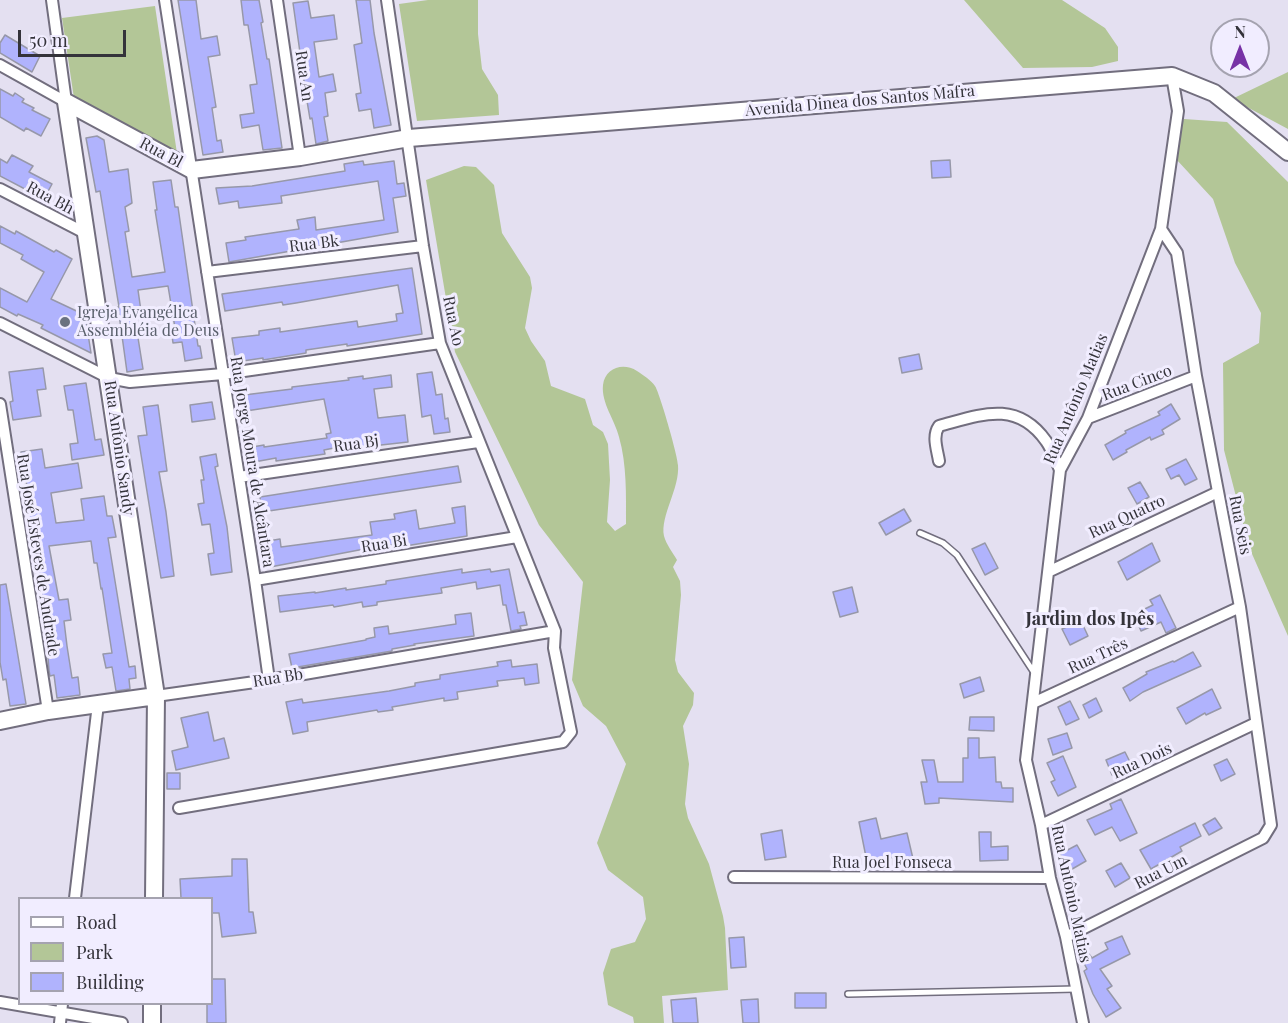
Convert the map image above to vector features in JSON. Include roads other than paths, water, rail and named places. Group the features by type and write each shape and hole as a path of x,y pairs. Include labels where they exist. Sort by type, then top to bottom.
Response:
{"street":[{"name":"Rua Antônio Sandy","path":"52,0 156,696 154,897"},
{"name":"Rua Jorge Moura de Alcântara","path":"165,0 269,680"},
{"name":"Rua An","path":"277,0 300,157"},
{"name":"Rua Ao","path":"179,808 563,742 571,732 554,648 555,631 440,342 423,246 387,0"},
{"name":"Rua Bl","path":"0,65 192,170 300,157 409,138"},
{"name":"Avenida Dinea dos Santos Mafra","path":"409,138 1172,76 1214,93 1288,152"},
{"name":"Rua Antônio Matias","path":"1083,1023 1026,760 1050,571 1060,470 1088,418 1161,228 1178,111 1172,76"},
{"name":"Rua Bh","path":"0,189 87,234"},
{"name":"Rua Seis","path":"1161,228 1177,253 1196,376 1240,607 1271,825 1267,832"},
{"name":"Rua Bk","path":"207,272 423,246"},
{"path":"0,323 109,378 130,382 223,374 440,342"},
{"name":"Rua Cinco","path":"1088,418 1196,376"},
{"name":"Rua José Esteves de Andrade","path":"0,404 2,446 48,711"},
{"path":"939,460 935,438 939,426 987,413 1002,412 1019,417 1046,441 1060,470"},
{"name":"Rua Bj","path":"239,477 478,442"},
{"name":"Rua Quatro","path":"1050,571 1218,492"},
{"name":"Rua Bi","path":"255,580 517,537"},
{"name":"Rua Três","path":"1033,703 1240,607"},
{"name":"Rua Bb","path":"0,721 48,711 269,680 555,631"},
{"path":"75,897 98,704"},
{"name":"Rua Dois","path":"1041,825 1256,723"},
{"name":"Rua Um","path":"1066,937 1263,838 1267,832"},
{"name":"Rua Joel Fonseca","path":"734,877 1050,878"},
{"path":"0,1002 122,1023"},
{"path":"152,1005 152,1023"}],"lane":[{"path":"921,533 942,543 957,555 1036,675"},
{"path":"848,994 1076,989"}],"place":[{"name":"Igreja Evangélica Assembléia de Deus","path":"65,322"}],"district":[{"name":"Jardim dos Ipês","path":"1090,619"}]}
